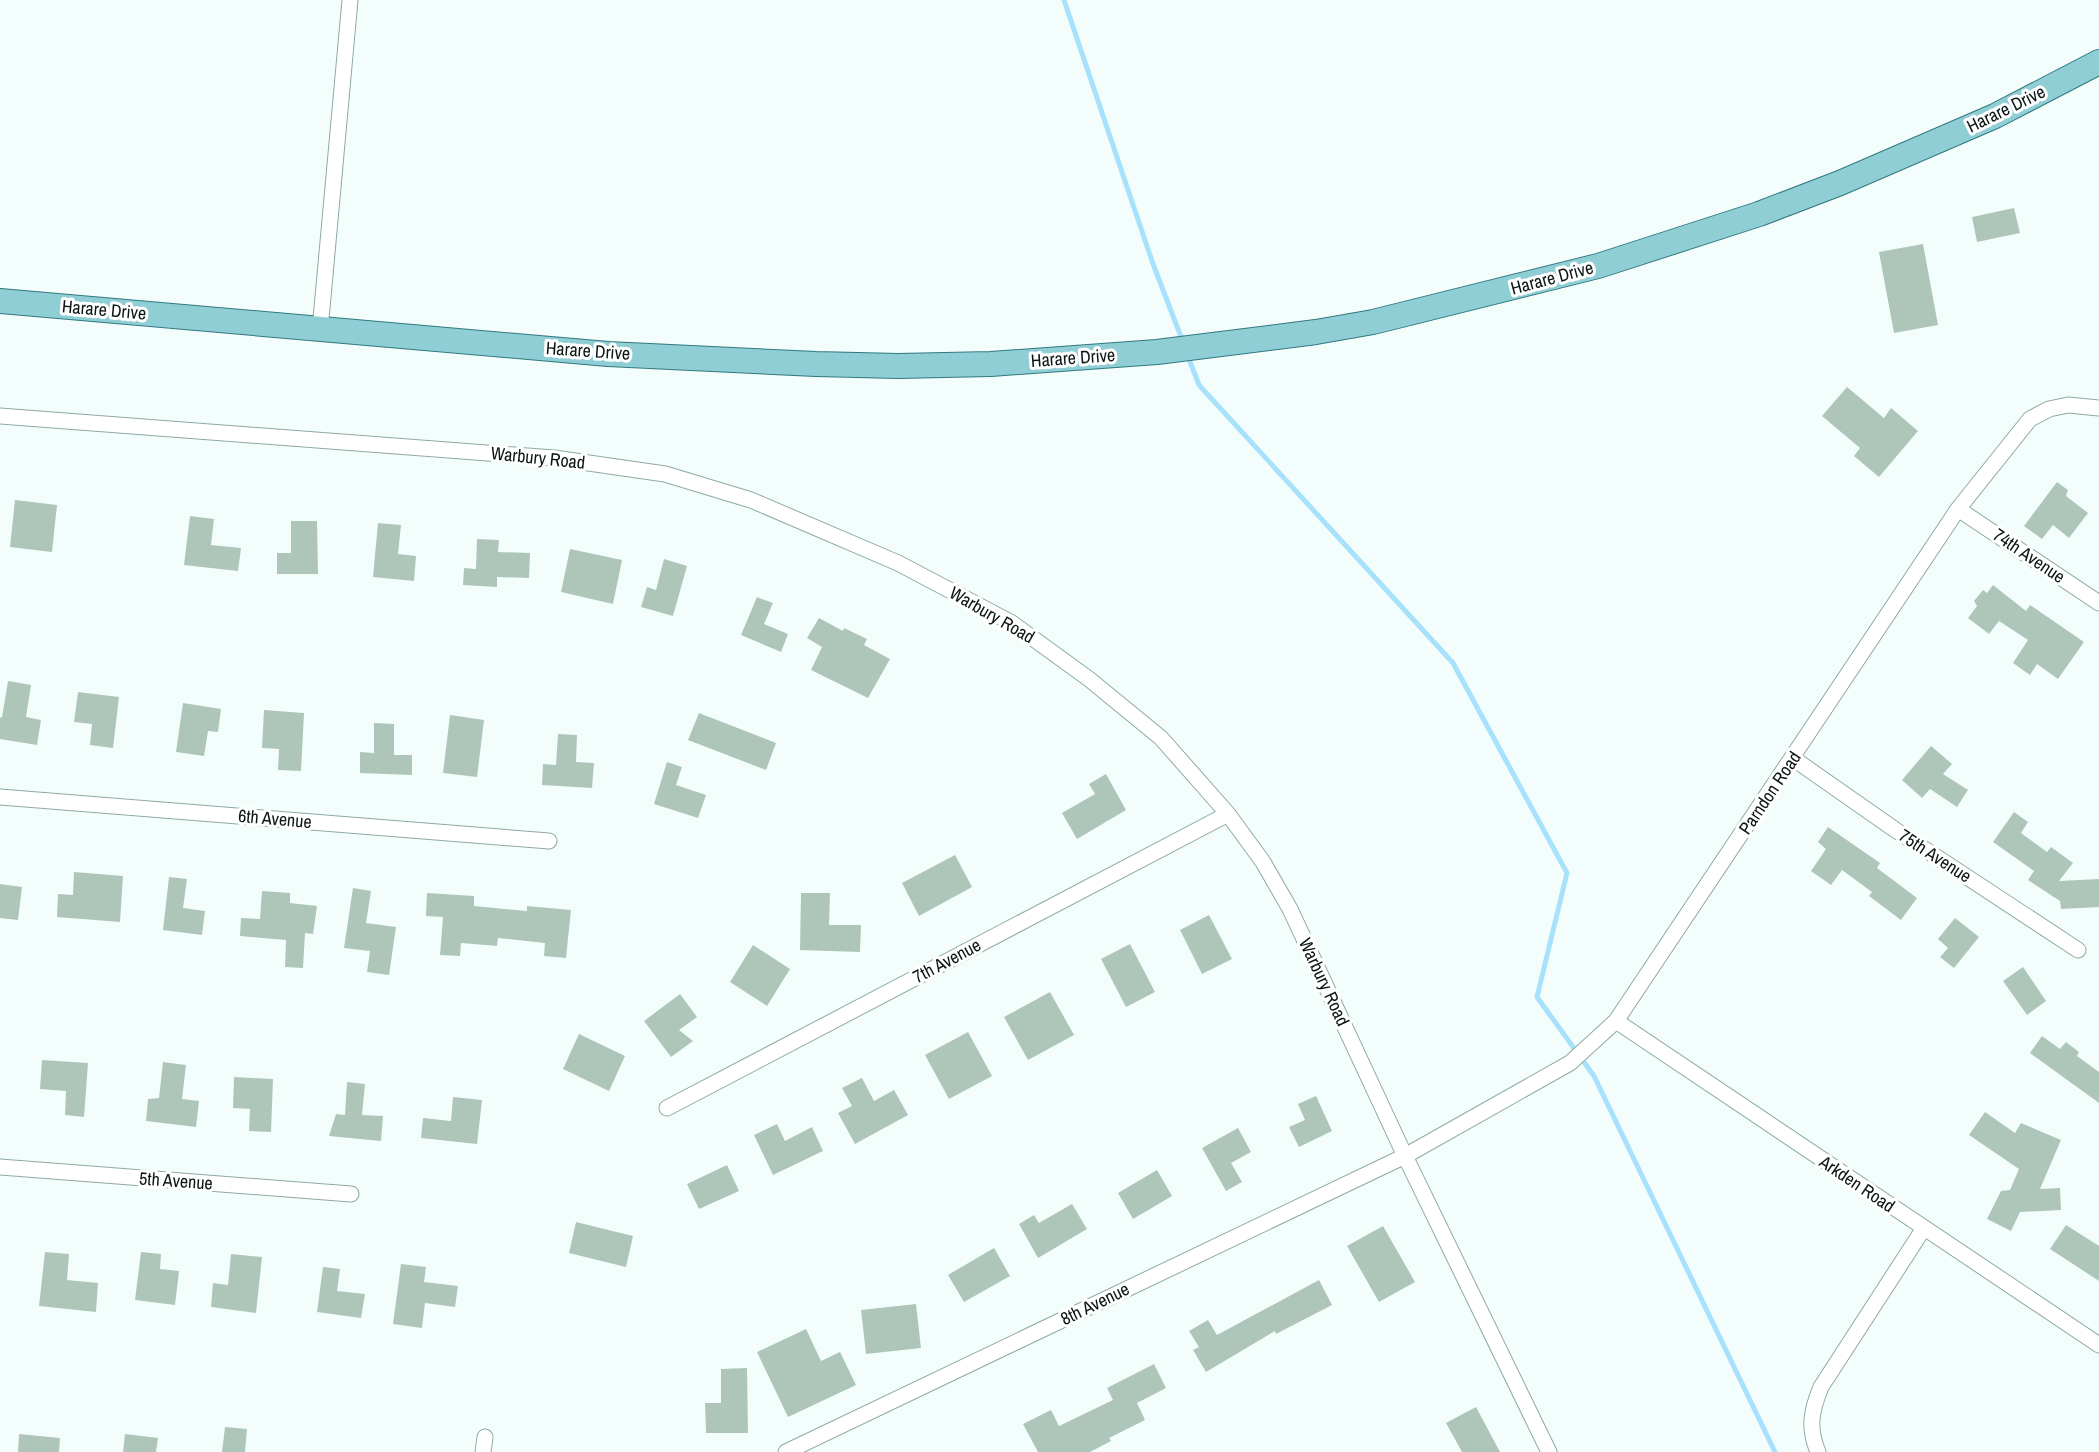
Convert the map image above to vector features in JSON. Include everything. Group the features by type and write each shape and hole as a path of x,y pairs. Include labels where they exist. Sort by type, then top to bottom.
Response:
{"main road":[{"name":"Harare Drive","path":"0,301 609,354 851,365 991,364 1157,352 1316,332 1373,322 1598,266 1759,214 1840,183 1995,116 2099,62"}],"street":[{"path":"320,330 350,0"},
{"name":"Parndon Road","path":"1405,1156 1570,1063 1616,1021 1794,759 1958,509 2030,419 2049,409 2068,405 2099,408"},
{"name":"Warbury Road","path":"0,416 554,458 665,474 751,500 898,563 1012,623 1089,679 1161,738 1228,814 1263,862 1290,909 1405,1156 1549,1452"},
{"name":"74th Avenue","path":"1958,509 2099,603"},
{"name":"75th Avenue","path":"1794,759 1894,829 2078,950"},
{"name":"6th Avenue","path":"0,797 549,841"},
{"name":"7th Avenue","path":"667,1108 1228,814"},
{"name":"Arkden Road","path":"1616,1021 2099,1345"},
{"name":"8th Avenue","path":"786,1452 1405,1156"},
{"name":"5th Avenue","path":"0,1167 351,1194"},
{"path":"1818,1452 1811,1435 1811,1411 1821,1387 1924,1228"}],"building":[{"path":"2014,208 2020,233 1977,242 1972,217"},
{"path":"1923,244 1938,325 1894,333 1879,252"},
{"path":"1847,387 1884,418 1891,408 1918,431 1879,477 1854,456 1860,448 1822,416"},
{"path":"2057,482 2068,490 2066,496 2088,513 2069,538 2053,525 2042,539 2024,526"},
{"path":"15,500 57,505 52,552 10,547"},
{"path":"190,516 214,519 211,545 241,548 238,571 184,565"},
{"path":"291,521 317,521 318,574 277,574 277,553 291,553"},
{"path":"378,523 401,525 398,554 416,556 414,581 373,577"},
{"path":"477,539 499,540 498,552 530,553 529,578 497,577 497,587 463,585 464,568 476,569"},
{"path":"570,549 622,560 613,604 561,592"},
{"path":"664,559 687,566 673,616 641,607 647,587 656,590"},
{"path":"1993,585 2026,611 2030,605 2084,642 2058,679 2037,664 2030,675 2013,663 2028,640 1999,621 1989,634 1968,618 1977,606 1974,601 1983,590 1987,593"},
{"path":"757,597 773,603 764,624 788,634 781,652 741,635"},
{"path":"819,618 843,631 844,628 867,639 864,645 890,659 868,698 811,670 822,647 807,638"},
{"path":"8,681 31,685 26,717 41,720 37,745 0,739 0,718"},
{"path":"78,692 119,697 113,748 90,745 92,724 74,722"},
{"path":"183,703 221,709 218,732 208,731 204,756 176,752"},
{"path":"264,710 304,713 301,771 278,770 279,749 262,748"},
{"path":"699,713 776,743 766,770 688,740"},
{"path":"450,715 484,720 477,777 443,773"},
{"path":"374,723 394,724 394,755 412,755 412,775 360,773 360,752 374,753"},
{"path":"558,734 577,735 576,762 594,763 592,788 542,785 543,764 556,765"},
{"path":"1931,746 1952,764 1943,774 1968,790 1957,807 1930,789 1922,798 1902,780"},
{"path":"667,762 682,767 676,785 706,795 698,818 654,804"},
{"path":"1106,774 1126,810 1077,839 1062,813 1095,794 1089,784"},
{"path":"2014,812 2028,822 2021,833 2047,852 2051,847 2073,863 2059,881 2099,879 2099,907 2061,909 2060,901 2028,880 2034,871 1993,842"},
{"path":"1828,827 1880,863 1877,868 1917,898 1901,920 1869,896 1872,892 1842,870 1831,885 1811,871 1826,849 1818,842"},
{"path":"955,855 972,887 919,916 902,883"},
{"path":"74,872 123,876 120,922 57,917 58,894 73,895"},
{"path":"169,877 187,879 183,908 205,911 202,935 163,930"},
{"path":"0,884 22,887 18,920 0,918"},
{"path":"353,888 371,891 366,923 396,927 389,975 367,972 370,951 344,948"},
{"path":"262,891 290,893 290,903 317,906 313,934 305,933 303,968 285,967 286,940 240,936 241,918 260,919"},
{"path":"427,893 474,896 474,906 527,911 527,906 571,910 566,958 544,956 545,943 498,938 497,946 461,943 460,956 440,955 443,917 426,916"},
{"path":"801,893 830,893 829,925 861,925 860,952 800,950"},
{"path":"1209,915 1232,959 1202,974 1180,930"},
{"path":"1955,918 1979,937 1954,968 1940,957 1948,948 1938,939"},
{"path":"1130,944 1155,992 1126,1007 1101,959"},
{"path":"753,945 790,969 767,1006 730,982"},
{"path":"2023,967 2046,1001 2027,1015 2003,981"},
{"path":"1050,992 1074,1035 1028,1060 1004,1017"},
{"path":"680,994 697,1017 679,1030 693,1041 671,1057 644,1021"},
{"path":"968,1032 992,1076 949,1099 925,1055"},
{"path":"579,1034 625,1056 609,1091 563,1069"},
{"path":"2042,1036 2060,1049 2066,1042 2079,1052 2077,1056 2099,1072 2099,1103 2030,1053"},
{"path":"42,1060 88,1063 84,1117 65,1115 66,1091 40,1089"},
{"path":"163,1062 186,1065 182,1099 199,1101 196,1127 146,1121 148,1099 159,1098"},
{"path":"234,1077 273,1079 271,1132 249,1131 250,1109 233,1108"},
{"path":"862,1078 874,1101 894,1090 908,1115 855,1144 838,1113 852,1106 842,1088"},
{"path":"347,1082 365,1084 362,1115 383,1116 381,1141 329,1136 336,1114 345,1115"},
{"path":"1316,1096 1332,1131 1299,1147 1289,1127 1305,1120 1298,1104"},
{"path":"453,1097 482,1100 477,1144 421,1138 423,1118 451,1121"},
{"path":"1985,1112 2015,1133 2021,1123 2061,1140 2040,1189 2060,1188 2061,1210 2020,1212 2011,1231 1987,1219 2001,1191 2010,1190 2019,1169 1969,1135"},
{"path":"777,1124 785,1141 812,1127 823,1151 773,1175 754,1135"},
{"path":"1238,1128 1251,1152 1231,1163 1242,1182 1226,1191 1202,1148"},
{"path":"727,1165 739,1191 699,1209 687,1184"},
{"path":"1157,1170 1172,1196 1133,1219 1118,1193"},
{"path":"1072,1204 1087,1229 1038,1258 1019,1224 1034,1215 1039,1223"},
{"path":"576,1222 633,1236 626,1267 569,1253"},
{"path":"2066,1225 2099,1246 2099,1281 2050,1249"},
{"path":"1383,1226 1415,1282 1379,1302 1347,1246"},
{"path":"994,1248 1010,1276 964,1302 948,1275"},
{"path":"45,1252 69,1254 67,1280 98,1283 96,1312 39,1306"},
{"path":"141,1252 161,1254 160,1269 179,1271 175,1305 135,1300"},
{"path":"231,1254 262,1257 256,1313 211,1307 213,1283 228,1285"},
{"path":"401,1264 426,1267 424,1282 458,1286 455,1307 425,1303 422,1328 393,1324"},
{"path":"323,1267 340,1269 337,1291 365,1294 361,1318 317,1312"},
{"path":"1319,1280 1332,1305 1276,1334 1275,1331 1206,1372 1193,1350 1199,1347 1189,1331 1208,1320 1217,1335"},
{"path":"916,1304 921,1348 866,1354 861,1310"},
{"path":"806,1329 821,1361 840,1352 856,1385 788,1417 757,1352"},
{"path":"1154,1364 1166,1388 1137,1403 1145,1420 1109,1438 1111,1441 1090,1452 1038,1452 1023,1424 1051,1410 1059,1426 1113,1400 1107,1388"},
{"path":"747,1368 748,1433 706,1433 705,1403 721,1403 721,1369"},
{"path":"1476,1407 1500,1452 1462,1452 1446,1423"},
{"path":"225,1427 247,1429 245,1452 222,1452"},
{"path":"19,1434 60,1438 59,1452 18,1452"},
{"path":"125,1434 158,1438 156,1452 123,1452"}],"waterway":[{"path":"1064,0 1153,264 1183,342"},
{"path":"1187,354 1199,385 1453,663 1567,873 1537,997 1594,1076 1775,1452"}]}
